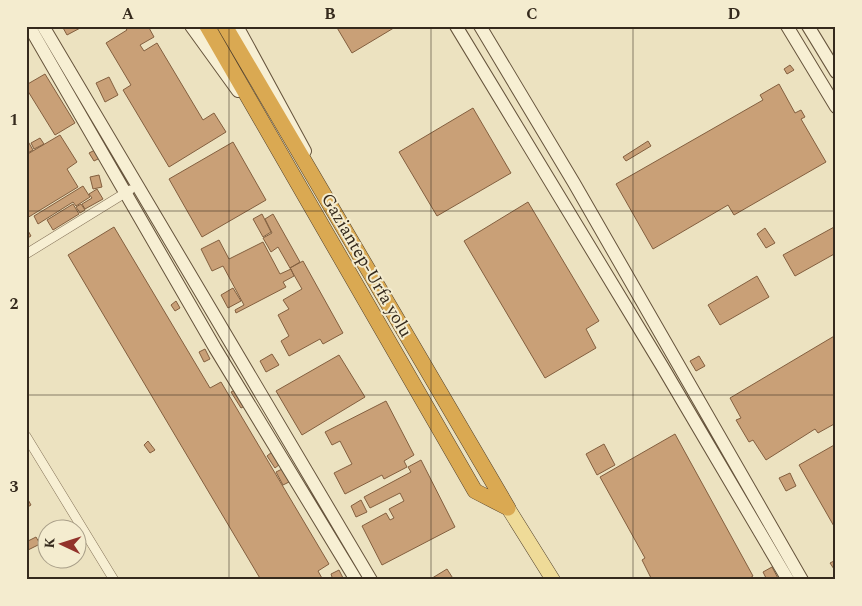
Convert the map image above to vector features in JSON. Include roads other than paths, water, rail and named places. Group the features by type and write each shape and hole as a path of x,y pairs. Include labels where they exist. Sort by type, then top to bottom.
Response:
{"highway":[{"name":"Gaziantep-Urfa yolu","path":"207,26 476,491 508,508"},
{"name":"Gaziantep-Urfa yolu","path":"225,26 508,508"}],"main road":[{"name":"Gaziantep-Urfa yolu","path":"508,508 553,580"}],"street":[{"path":"29,26 370,580"},
{"path":"43,26 215,348 356,580"},
{"path":"191,26 265,126"},
{"path":"237,26 296,130 330,205"},
{"path":"456,26 667,374 788,580"},
{"path":"480,26 574,183 802,580"},
{"path":"787,26 836,107"},
{"path":"808,26 836,72"},
{"path":"26,254 131,190"},
{"path":"26,436 114,580"}]}
